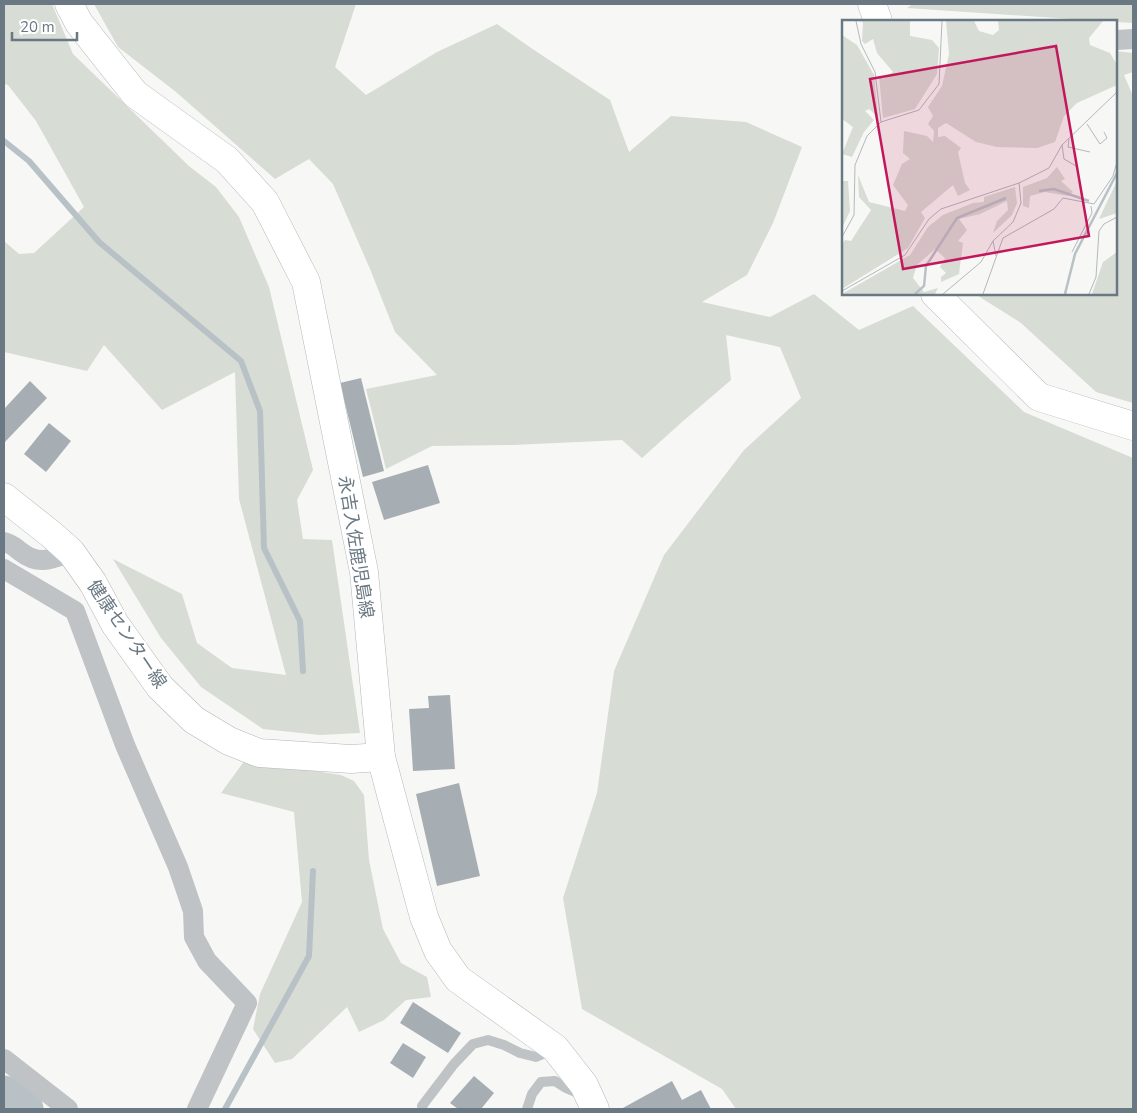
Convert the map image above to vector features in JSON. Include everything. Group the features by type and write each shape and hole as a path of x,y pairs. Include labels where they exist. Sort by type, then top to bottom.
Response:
{"main road":[{"name":"永吉入佐鹿児島線","path":"69,4 79,23 135,94 227,160 265,202 306,282 364,572 381,757 424,917 438,951 458,979 555,1048 584,1085 592,1104"},
{"path":"872,4 878,20"},
{"path":"936,295 1039,397 1133,426"},
{"name":"健康センター線","path":"4,498 52,535 70,552 93,583 115,624 160,688 194,720 229,740 259,753 351,759 381,757"}],"street":[{"path":"1117,40 1133,40"},
{"path":"4,542 13,544 22,553 37,561 50,560 70,552"},
{"path":"4,569 75,611 125,745 178,867 193,911 194,938 208,961 247,1002 197,1109"},
{"path":"4,1059 68,1109"}],"lane":[{"path":"422,1106 454,1064 473,1044 488,1040 504,1045 520,1054 536,1057 555,1048"},
{"path":"527,1109 532,1094 541,1082 555,1080 592,1104"}],"shaded area":[{"path":"4,4 52,4 73,54 189,166 216,187 239,217 269,287 313,470 297,500 303,539 332,540 360,733 320,735 263,729 201,687 161,638 113,559 182,594 197,643 232,668 286,675 239,499 235,372 162,410 104,345 87,371 4,352 4,241 19,254 34,253 84,207 36,121 8,85 4,84"},
{"path":"94,4 356,4 335,67 366,95 437,52 497,24 610,100 629,152 671,116 746,122 802,147 773,223 747,275 702,302 770,317 814,294 859,330 913,306 1024,412 1133,458 1133,1109 736,1109 722,1089 582,1009 563,898 597,793 614,671 664,555 744,450 801,398 780,347 726,335 731,380 642,458 622,440 513,445 432,446 386,469 366,389 437,375 395,332 333,184 309,159 275,179 176,92 118,47"},
{"path":"913,4 1133,4 1133,23 1117,22 1117,20 1087,20 907,8"},
{"path":"1117,51 1133,53 1133,72 1124,75 1133,96 1133,403 1096,392 1021,323 977,295 1117,295"},
{"path":"245,760 341,775 354,781 364,795 369,860 383,929 401,963 427,977 431,997 406,1000 384,1020 359,1032 347,1007 292,1059 275,1063 253,1029 260,994 302,902 294,812 221,793"}],"building":[{"path":"361,378 384,471 363,477 340,383"},
{"path":"30,381 47,398 4,443 4,409"},
{"path":"49,423 71,441 46,472 24,454"},
{"path":"428,465 440,503 384,520 372,482"},
{"path":"450,695 455,769 413,771 409,709 429,708 428,696"},
{"path":"459,783 480,876 437,886 416,794"},
{"path":"413,1002 461,1033 448,1053 400,1023"},
{"path":"403,1043 426,1057 413,1078 390,1063"},
{"path":"474,1076 494,1093 481,1109 458,1109 450,1103"},
{"path":"672,1081 682,1100 701,1090 711,1109 621,1109"}],"waterway":[{"path":"4,141 29,161 99,242 241,361 260,411 264,548 300,621 303,671"},
{"path":"225,1109 309,956 313,871"},
{"path":"4,1095 24,1109"}]}
